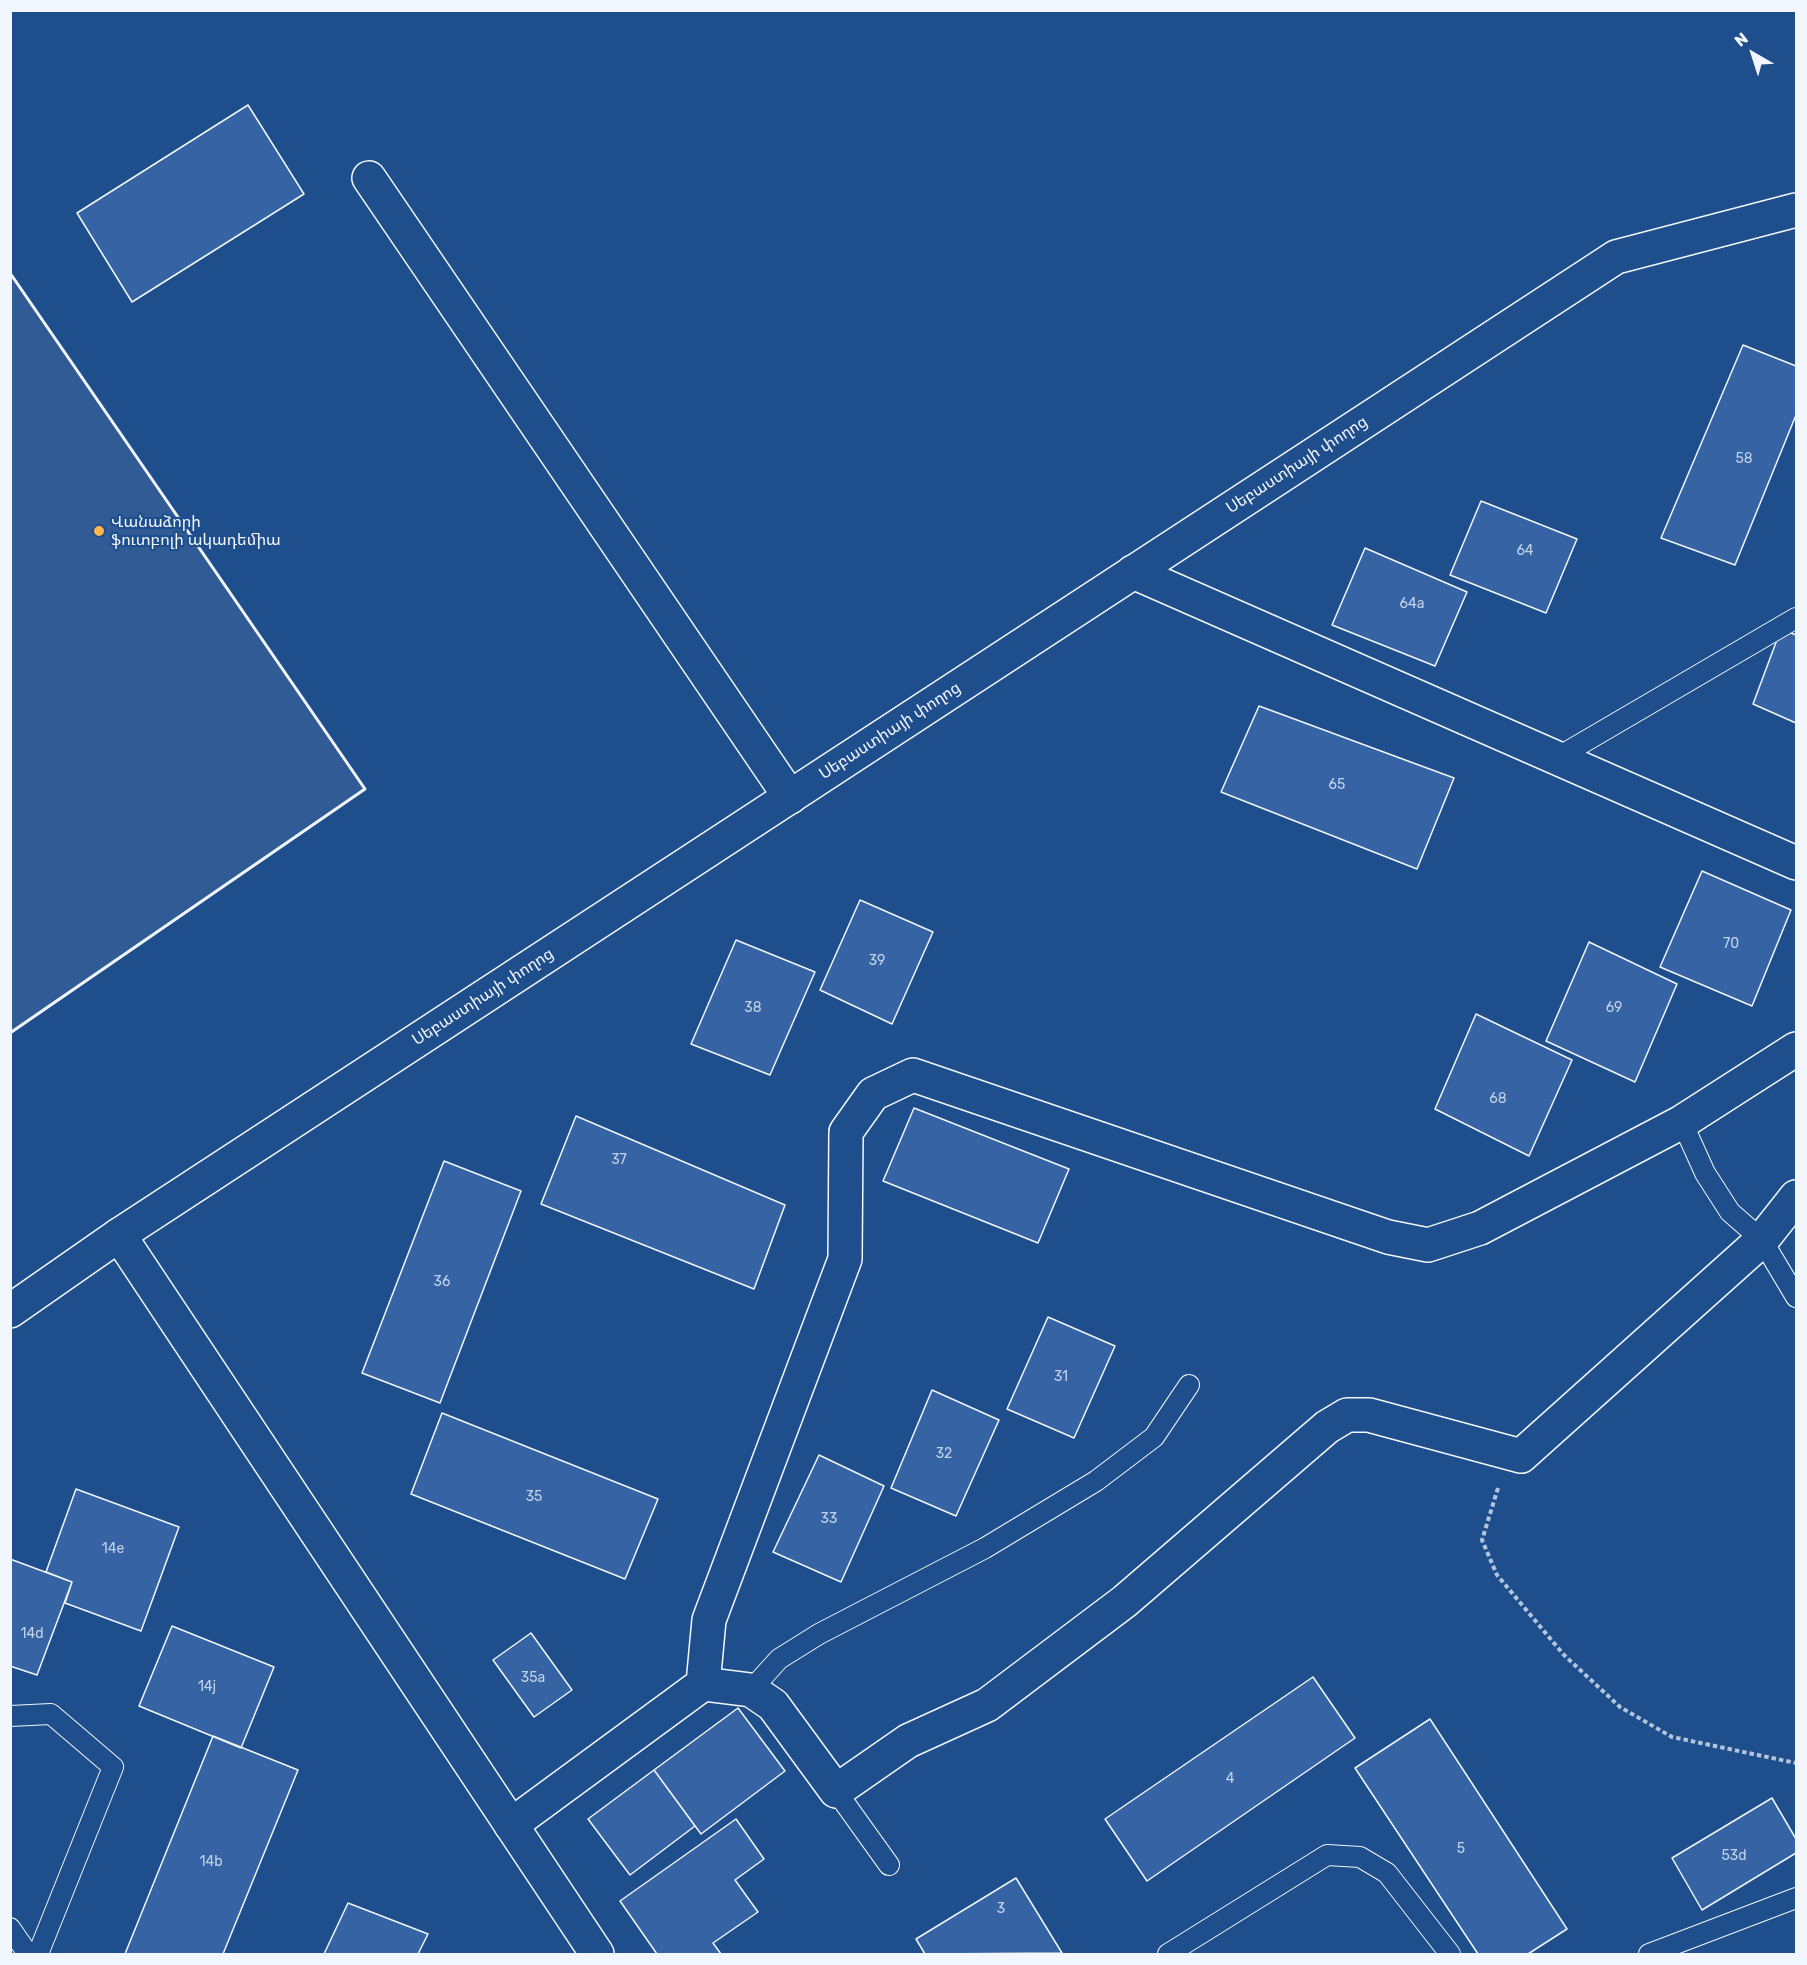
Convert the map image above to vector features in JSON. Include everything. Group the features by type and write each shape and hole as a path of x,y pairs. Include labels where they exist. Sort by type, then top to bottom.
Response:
{"street":[{"path":"369,178 790,797"},
{"name":"Սեբաստիայի փողոց","path":"10,1311 119,1235 1616,257 1797,210"},
{"path":"1133,572 1555,759 1797,863"},
{"path":"703,1684 709,1620 845,1259 846,1132 873,1094 913,1075 1388,1237 1428,1245 1480,1228 1682,1122 1797,1049"},
{"path":"511,1825 703,1684 750,1690 773,1705 836,1791 908,1741 989,1703 1125,1601 1327,1427 1347,1415 1369,1415 1521,1456 1762,1240 1797,1197"},
{"path":"119,1235 597,1954"}],"lane":[{"path":"1555,759 1797,618"},
{"path":"1682,1122 1705,1173 1730,1212 1762,1240 1797,1297"},
{"path":"750,1690 779,1659 819,1634 985,1548 1096,1481 1154,1437 1189,1384"},
{"path":"10,1716 51,1714 113,1767 38,1954"},
{"path":"836,1791 889,1865"},
{"path":"1168,1954 1327,1855 1360,1857 1387,1873 1450,1954"},
{"path":"1649,1954 1797,1898"},
{"path":"10,1928 28,1954"}],"path":[{"path":"1521,1456 1495,1492 1482,1540 1497,1575 1564,1655 1620,1707 1672,1737 1797,1763"}],"shaded area":[{"name":"Վանաձորի ֆուտբոլի ակադեմիա","path":"10,273 365,789 11,1033 10,1033"}],"building":[{"path":"248,105 304,194 132,302 77,213"},
{"path":"1743,345 1796,366 1796,415 1735,565 1661,538"},
{"path":"1481,501 1577,539 1546,613 1450,575"},
{"path":"1365,548 1467,592 1435,666 1332,625"},
{"path":"1781,629 1796,635 1796,723 1753,704"},
{"path":"1259,706 1454,778 1417,869 1221,792"},
{"path":"1702,871 1791,910 1752,1006 1660,967"},
{"path":"860,900 933,932 892,1024 820,990"},
{"path":"736,940 815,972 770,1075 691,1044"},
{"path":"1589,942 1677,984 1635,1082 1546,1041"},
{"path":"1476,1014 1572,1060 1529,1156 1435,1109"},
{"path":"914,1108 1069,1169 1038,1243 883,1181"},
{"path":"576,1116 785,1205 754,1289 541,1204"},
{"path":"444,1161 521,1191 440,1403 362,1373"},
{"path":"1048,1317 1115,1346 1074,1438 1007,1409"},
{"path":"932,1390 999,1420 956,1516 891,1488"},
{"path":"442,1413 658,1499 625,1579 411,1494"},
{"path":"819,1455 884,1486 841,1582 773,1552"},
{"path":"76,1489 179,1527 141,1631 65,1603 72,1582 46,1572"},
{"path":"10,1559 72,1582 37,1675 10,1666"},
{"path":"172,1626 274,1667 241,1748 139,1706"},
{"path":"531,1633 572,1690 534,1717 493,1660"},
{"path":"1313,1677 1355,1738 1147,1881 1105,1819"},
{"path":"738,1708 785,1771 701,1834 654,1770"},
{"path":"1430,1719 1567,1929 1528,1954 1478,1954 1355,1768"},
{"path":"213,1736 298,1770 223,1954 125,1954"},
{"path":"654,1770 695,1826 630,1875 588,1819"},
{"path":"1772,1798 1796,1839 1796,1853 1702,1910 1672,1858"},
{"path":"736,1819 764,1859 735,1880 758,1912 713,1943 721,1954 657,1954 620,1901"},
{"path":"1016,1878 1062,1953 925,1954 916,1939"},
{"path":"348,1903 428,1934 418,1954 324,1954"}],"wall":[{"path":"10,273 365,789 10,1033"}],"place":[{"name":"Վանաձորի ֆուտբոլի ակադեմիա","path":"99,531"}]}
